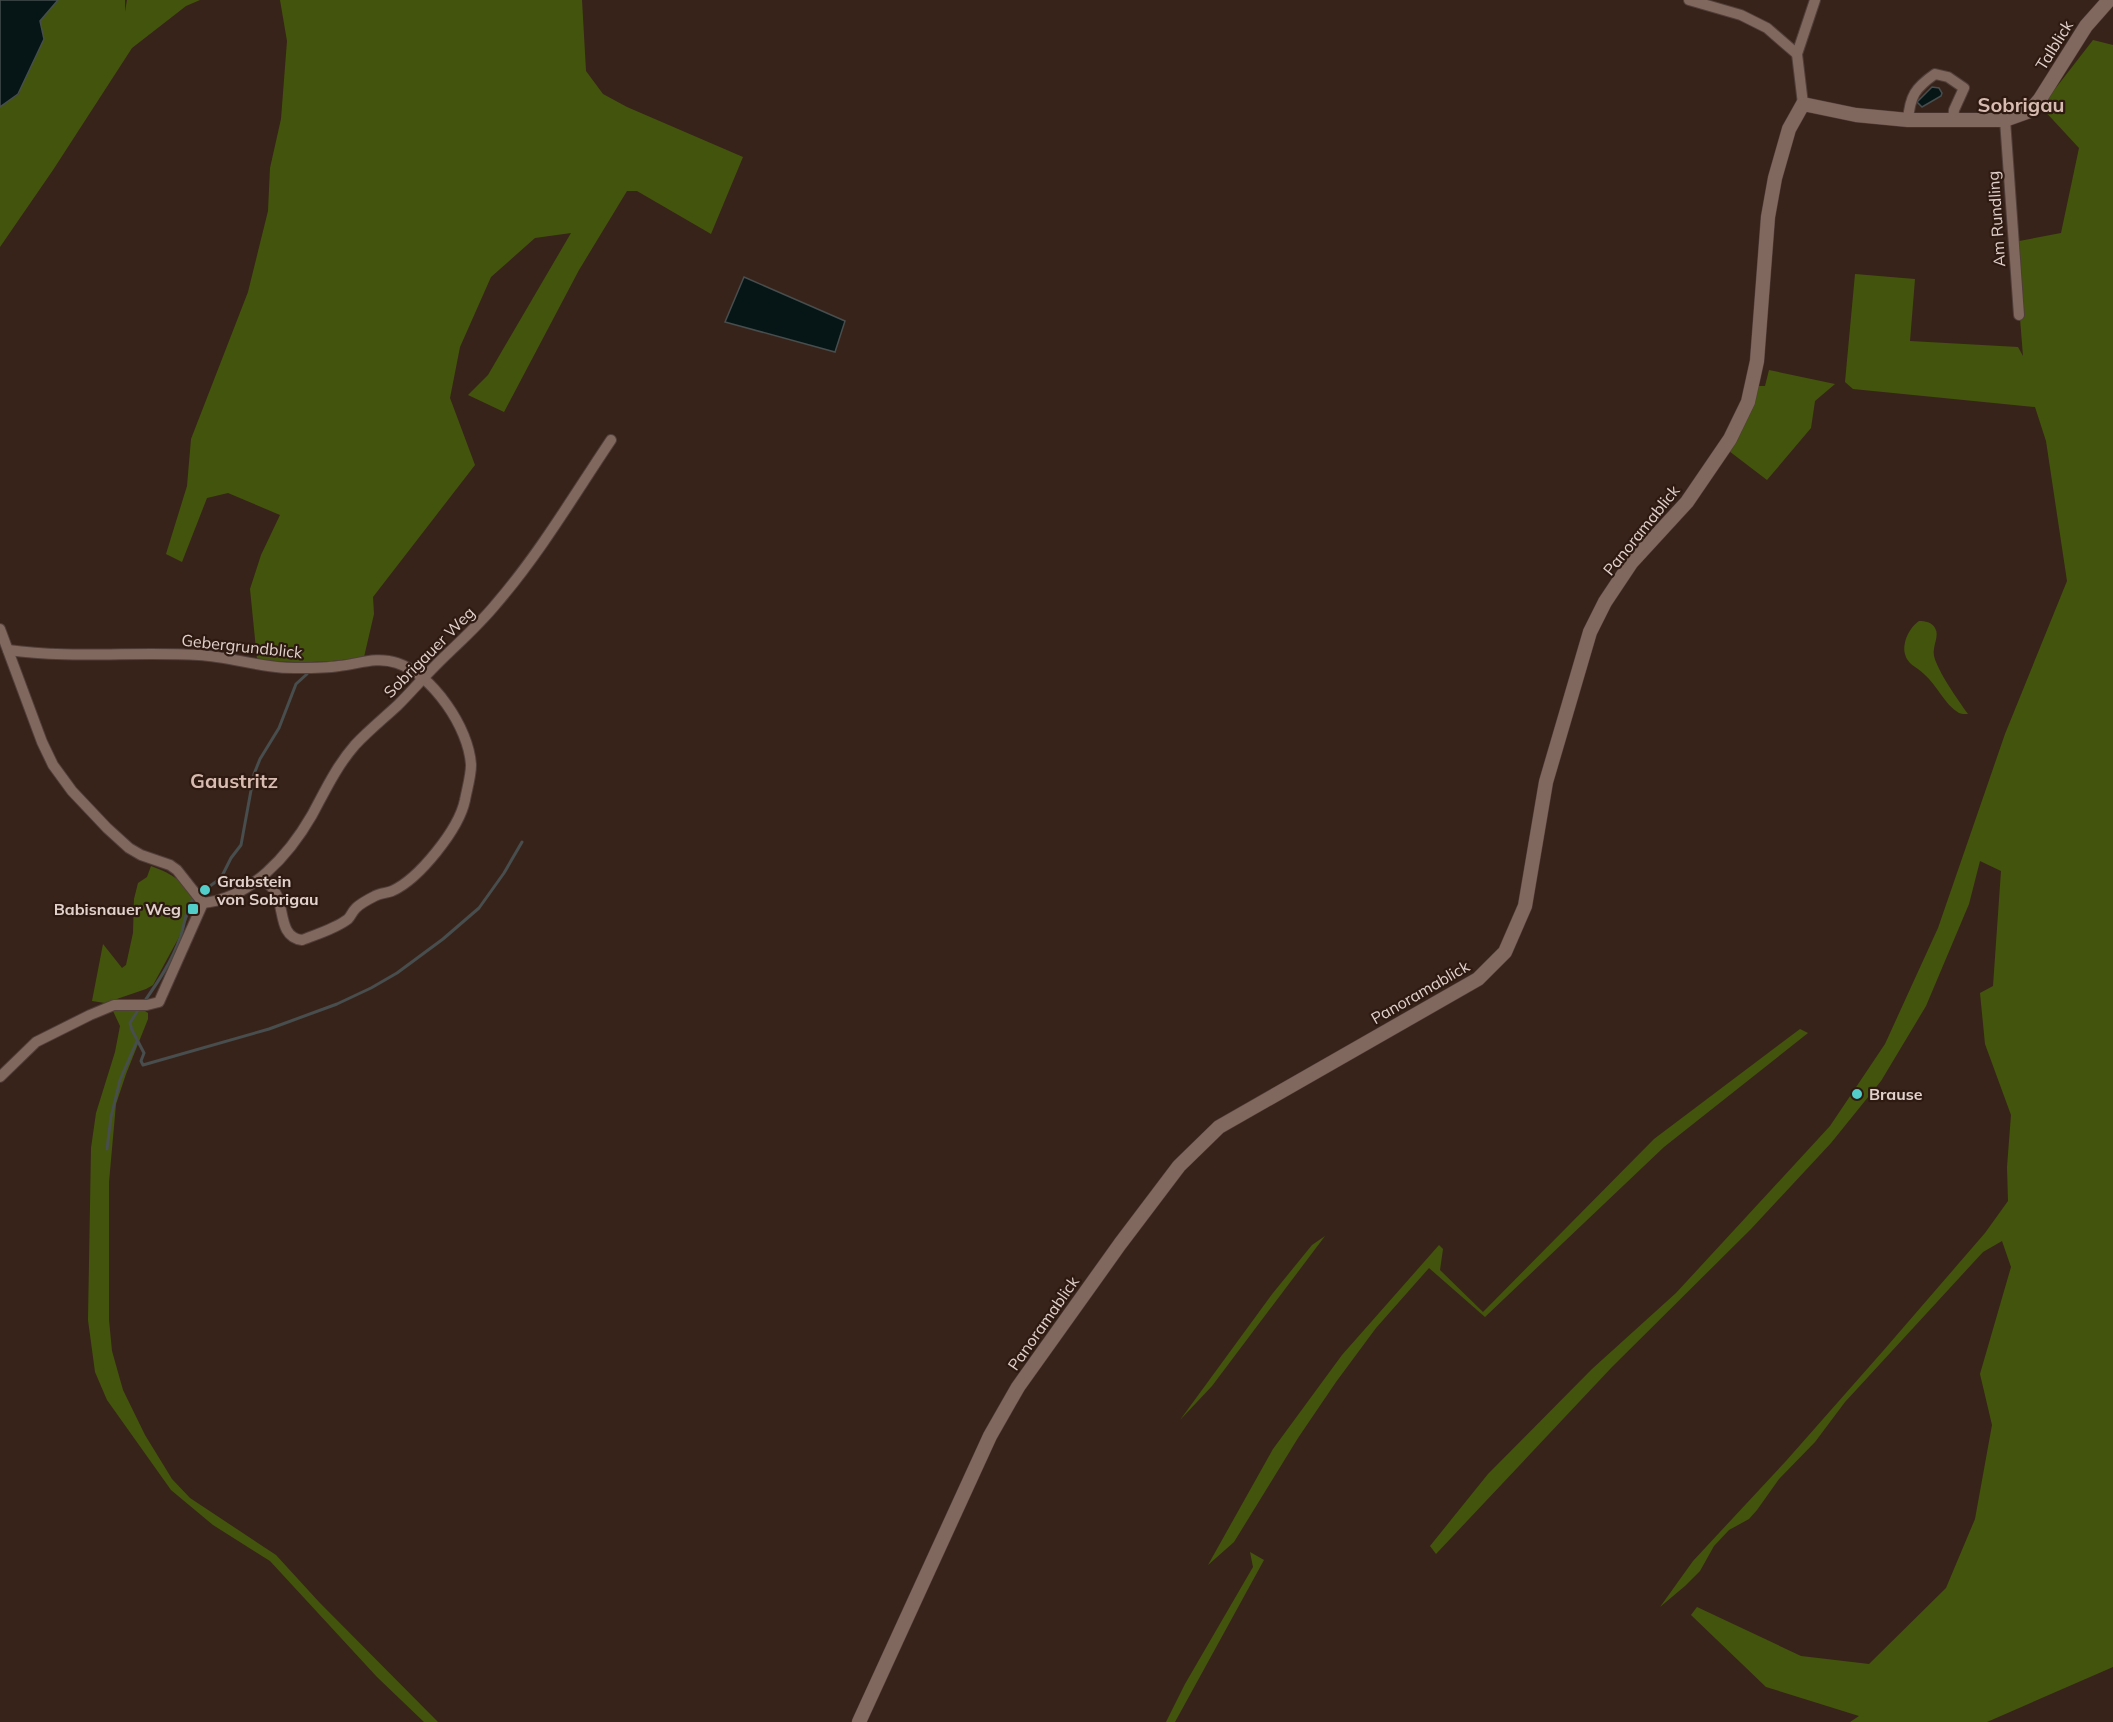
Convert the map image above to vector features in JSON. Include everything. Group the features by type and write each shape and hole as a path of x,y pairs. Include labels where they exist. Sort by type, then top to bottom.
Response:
{"street":[{"path":"1689,0 1741,15 1758,23 1797,54"},
{"path":"1815,0 1797,54 1803,104 1856,115 1908,120 2005,120"},
{"name":"Talblick","path":"2005,120 2030,111 2086,26 2109,0"},
{"path":"1908,120 1910,101 1921,84 1935,74 1948,77 1964,88 1954,110 1953,120"},
{"name":"Panoramablick","path":"859,1722 990,1436 1018,1387 1179,1166 1219,1127 1478,979 1505,952 1526,906 1546,782 1590,632 1605,602 1631,563 1687,502 1730,438 1748,402 1756,362 1768,217 1775,178 1789,129 1803,104"},
{"name":"Am Rundling","path":"2005,120 2019,315"},
{"name":"Sobrigauer Weg","path":"261,878 296,840 334,771 356,744 424,679 497,603 540,546 611,440"},
{"path":"0,629 42,742 53,765 72,791 107,828 129,848 177,870 199,898 215,902 245,889 261,878"},
{"name":"Gebergrundblick","path":"8,650 44,655 158,653 201,655 296,668 339,666 382,660 396,662 424,679 454,715 466,736 471,766 464,804 447,837 433,856 418,872 402,884 391,891 375,896 355,909 350,917 339,924 302,940 290,934 281,915 279,898 261,878"},
{"path":"0,1077 36,1042 81,1019 114,1005 142,1005 159,1002 199,898"}],"green space":[{"path":"58,0 125,0 125,12 127,0 200,0 186,6 132,48 0,247 0,107 19,94 40,21"},
{"path":"280,0 582,0 586,71 603,94 627,107 743,157 711,234 637,191 627,191 579,270 504,412 468,395 488,375 571,233 535,238 491,277 460,347 450,398 475,465 373,597 374,614 364,657 323,662 257,659 250,589 261,555 280,515 228,493 207,498 182,562 166,554 187,486 191,439 248,292 268,211 270,168 281,119 287,41"},
{"path":"2093,40 2113,45 2113,1667 1987,1722 1850,1722 1859,1716 1766,1687 1691,1615 1697,1607 1801,1656 1869,1664 1946,1588 1975,1519 1992,1425 1980,1374 2011,1267 2002,1241 1983,1252 1845,1402 1815,1442 1779,1479 1749,1519 1729,1530 1714,1546 1700,1571 1660,1607 1693,1561 1786,1461 1883,1351 1985,1233 2008,1201 2007,1167 2011,1115 1985,1044 1980,993 1993,986 2001,871 1980,861 1969,904 1926,1006 1881,1081 1831,1143 1751,1229 1612,1367 1436,1554 1430,1546 1488,1474 1592,1369 1676,1293 1830,1126 1885,1044 1938,928 2005,734 2067,581 2046,441 2035,407 1853,389 1845,382 1855,274 1915,279 1910,341 2018,347 2023,356 2014,242 2061,233 2079,148 2041,107"},
{"path":"1769,370 1835,384 1815,401 1811,428 1767,480 1729,451 1758,386 1765,386"},
{"path":"1919,621 1934,626 1937,634 1934,652 1936,663 1968,714 1954,709 1929,678 1906,657 1904,649 1906,640"},
{"path":"151,866 177,879 195,901 153,985 105,1003 92,1001 103,944 122,968 126,965 133,933 134,899 138,883 147,877"},
{"path":"126,1008 142,1009 148,1013 148,1019 116,1104 109,1182 109,1320 112,1351 123,1390 145,1435 172,1479 190,1498 276,1555 319,1602 438,1722 424,1722 377,1677 270,1561 213,1525 171,1490 107,1400 95,1372 88,1320 91,1148 96,1113 115,1052 120,1026 113,1011"},
{"path":"1800,1029 1808,1033 1664,1147 1485,1317 1429,1268 1376,1328 1336,1382 1298,1438 1234,1542 1208,1565 1273,1449 1342,1355 1439,1245 1443,1249 1440,1270 1483,1312 1654,1139"},
{"path":"1325,1236 1212,1386 1180,1420 1273,1293 1312,1245"},
{"path":"1250,1552 1264,1560 1175,1722 1166,1722 1185,1684 1253,1567"}],"shaded area":[{"path":"0,0 58,0 40,21 44,39 18,94 0,107"},
{"path":"1932,87 1939,88 1941,96 1922,107 1917,102"},
{"path":"744,277 845,321 835,352 725,322"}],"waterway":[{"path":"199,894 221,878 231,858 241,845 254,774 260,759 279,728 296,684 307,674"},
{"path":"140,1007 130,1023 144,1053 141,1061 143,1065 269,1029 337,1004 397,973 443,939 479,908 504,873 522,842"},
{"path":"144,1002 173,955 194,898"},
{"path":"107,1149 111,1117 120,1080 137,1041"}],"place":[{"name":"Grabstein von Sobrigau","path":"205,890"},
{"name":"Babisnauer Weg","path":"193,909"},
{"name":"Brause","path":"1857,1094"}],"district":[{"name":"Sobrigau","path":"2021,105"},
{"name":"Gaustritz","path":"234,781"}]}
